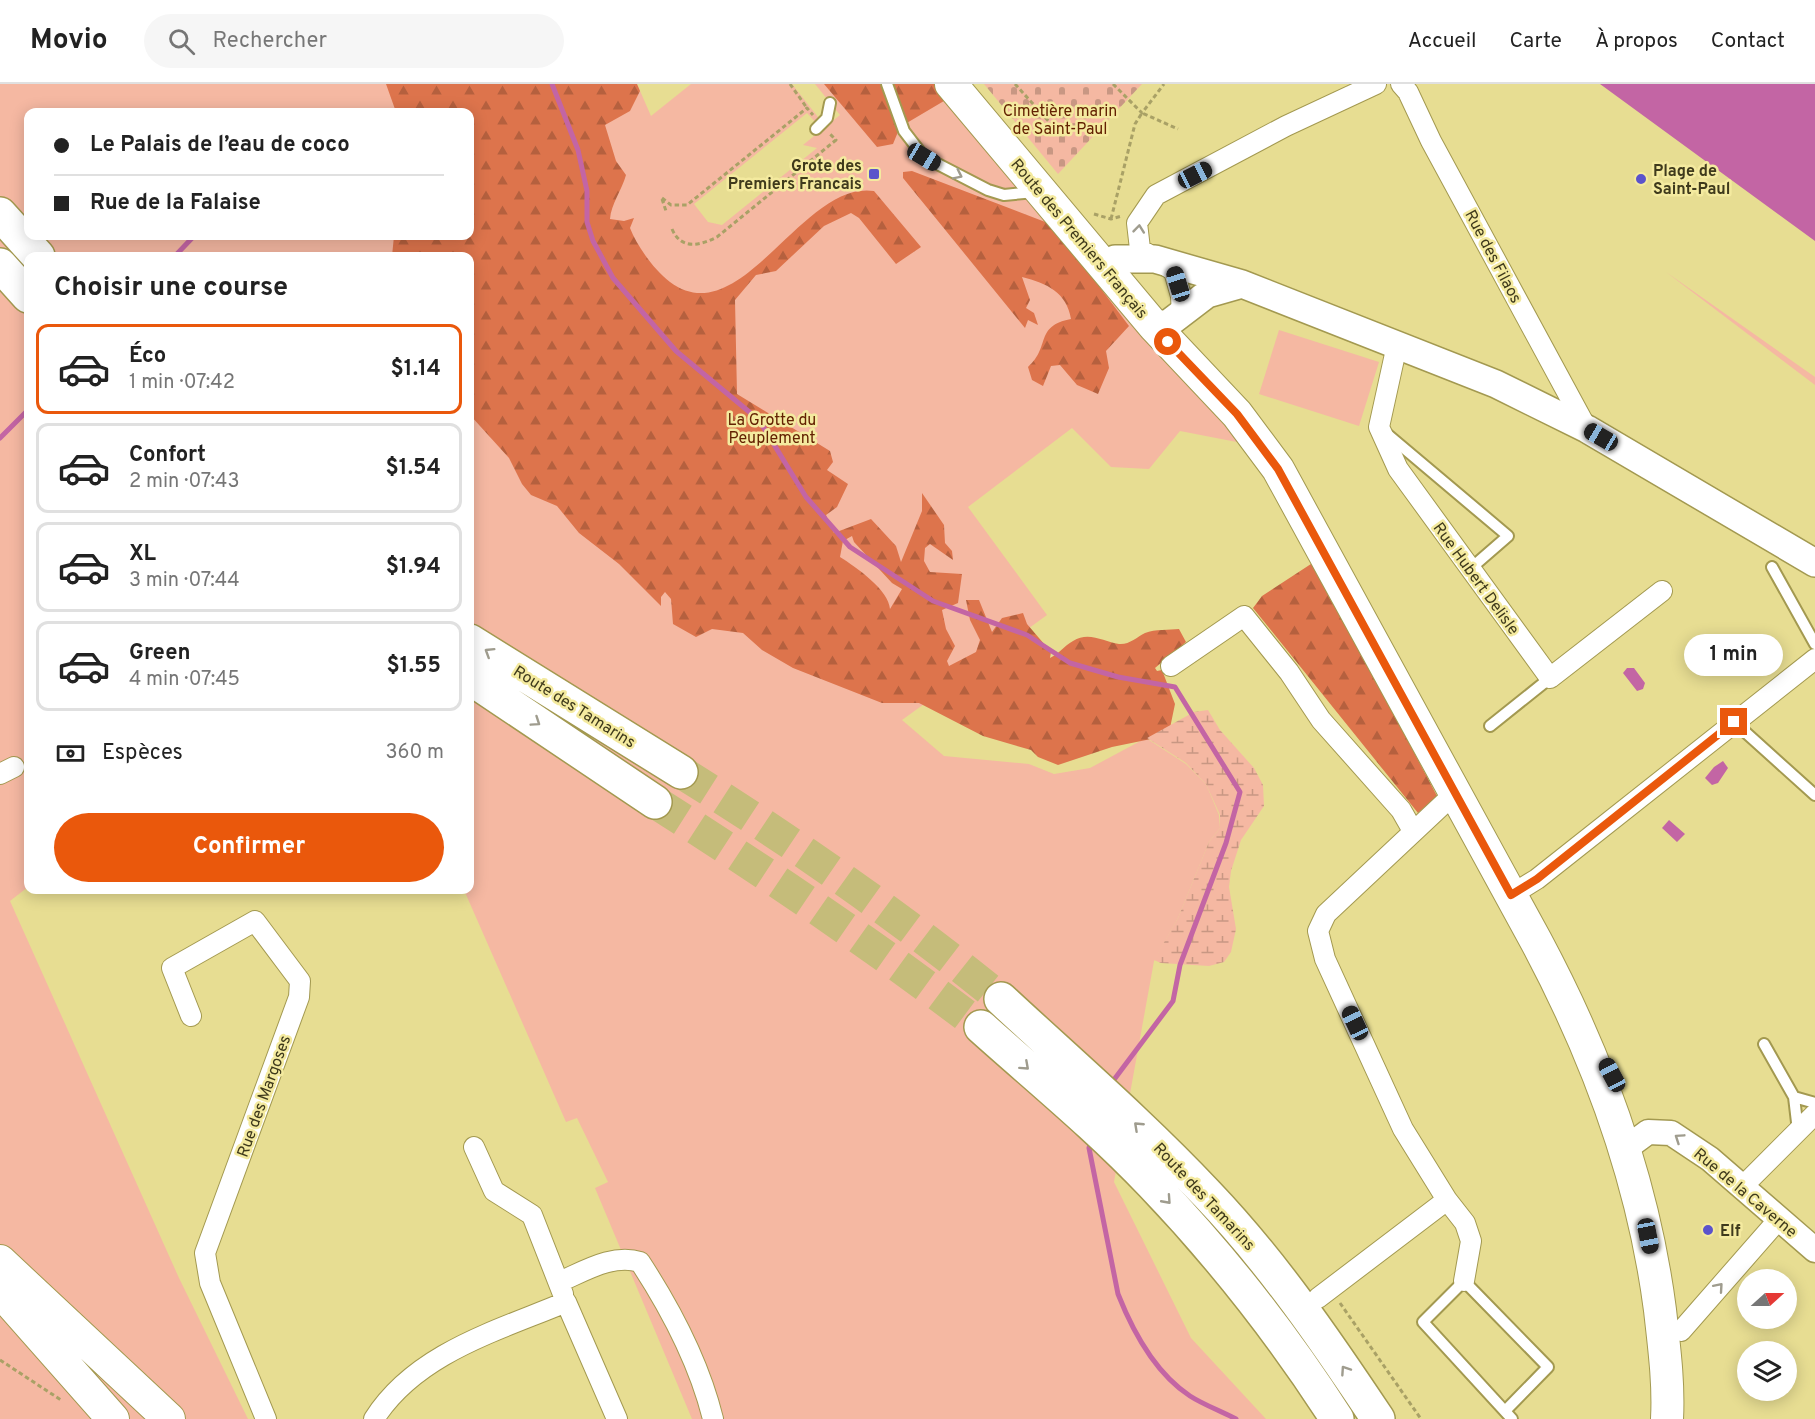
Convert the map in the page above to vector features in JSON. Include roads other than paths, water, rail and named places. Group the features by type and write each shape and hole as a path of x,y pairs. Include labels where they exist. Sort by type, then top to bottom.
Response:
{"highway":[{"path":"0,214 34,252"},
{"path":"0,265 24,292"},
{"name":"Route des Tamarins","path":"474,643 681,772"},
{"name":"Route des Tamarins","path":"474,681 655,802"},
{"name":"Route des Tamarins","path":"1001,999 1160,1147 1227,1216 1310,1320 1378,1419"},
{"name":"Route des Tamarins","path":"981,1028 1112,1144 1152,1184 1208,1246 1277,1332 1337,1419"}],"main road":[{"name":"Route des Premiers Français","path":"951,84 1043,192 1168,321"},
{"name":"Route des Premiers Français","path":"969,84 1168,321 1278,469 1561,988 1605,1091 1633,1142 1662,1211 1681,1331 1683,1419"},
{"path":"1115,259 1155,259 1242,284 1496,384 1587,429 1815,563"},
{"path":"1168,321 1208,294 1242,284"},
{"name":"Route des Premiers Français","path":"1633,1142 1655,1272 1663,1338 1667,1419"},
{"path":"0,1262 137,1419"},
{"path":"0,1262 169,1419"},
{"path":"0,1291 94,1419"},
{"path":"0,1291 113,1419"}],"street":[{"path":"1168,321 1181,296 1174,272 1140,249 1137,235 1137,224 1151,201 1286,126 1376,84"},
{"name":"Rue des Filaos","path":"1401,84 1408,92 1431,141 1587,429"},
{"path":"1380,427 1397,345"},
{"name":"Rue Hubert Delisle","path":"1380,427 1398,469 1550,678"},
{"path":"1550,678 1662,591"},
{"path":"1171,666 1244,616 1289,672 1321,720 1401,810 1413,831"},
{"path":"1511,895 1537,879 1815,659"},
{"path":"1455,793 1326,914 1318,931 1325,959 1403,1129 1447,1200 1465,1223 1471,1241 1464,1281"},
{"name":"Rue des Margoses","path":"191,1016 172,968 255,921 300,981 299,997 205,1253 210,1283 266,1419"},
{"path":"1741,1188 1815,1114"},
{"name":"Rue de la Caverne","path":"1633,1142 1648,1132 1671,1133 1710,1159 1815,1250"},
{"path":"474,1148 494,1191 532,1215 566,1302 617,1419"},
{"path":"1324,1294 1447,1200"},
{"path":"1681,1331 1779,1219"},
{"path":"559,1282 615,1260 629,1258 640,1262 696,1362 704,1381 713,1419"},
{"path":"374,1419 391,1395 440,1356 566,1302"}],"lane":[{"path":"887,84 904,132 924,157 952,173 1004,195 1026,191 1043,192"},
{"path":"816,129 827,118 830,103"},
{"path":"1380,427 1508,536 1470,569"},
{"path":"1772,567 1815,644"},
{"path":"1490,726 1550,678"},
{"path":"1734,722 1815,795"},
{"path":"1764,1044 1794,1097 1798,1132"},
{"path":"1794,1097 1815,1103"},
{"path":"1464,1281 1548,1367 1509,1415 1423,1322 1464,1281"}],"waterway":[{"path":"552,84 578,150 587,191 587,222 593,241 613,278 676,351 759,420 806,497 850,547 933,601 1027,635 1070,663 1118,677 1175,687 1240,792 1226,843 1180,965 1173,1001 1110,1085"},
{"path":"179,252 190,240"},
{"path":"0,438 24,414"},
{"path":"1091,1141 1089,1148 1118,1294 1138,1337 1156,1364 1177,1387 1195,1399 1236,1419"}],"tunnel":[{"path":"681,772 764,825 845,881 924,938 1001,999"},
{"path":"655,802 821,911 981,1027"}],"place":[{"name":"Grote des Premiers Francais","path":"874,174"},
{"name":"Plage de Saint-Paul","path":"1641,179"},
{"name":"Elf","path":"1708,1230"}],"park label":[{"name":"Cimetière marin de Saint-Paul","path":"1060,119"},
{"name":"La Grotte du Peuplement","path":"772,428"}]}
